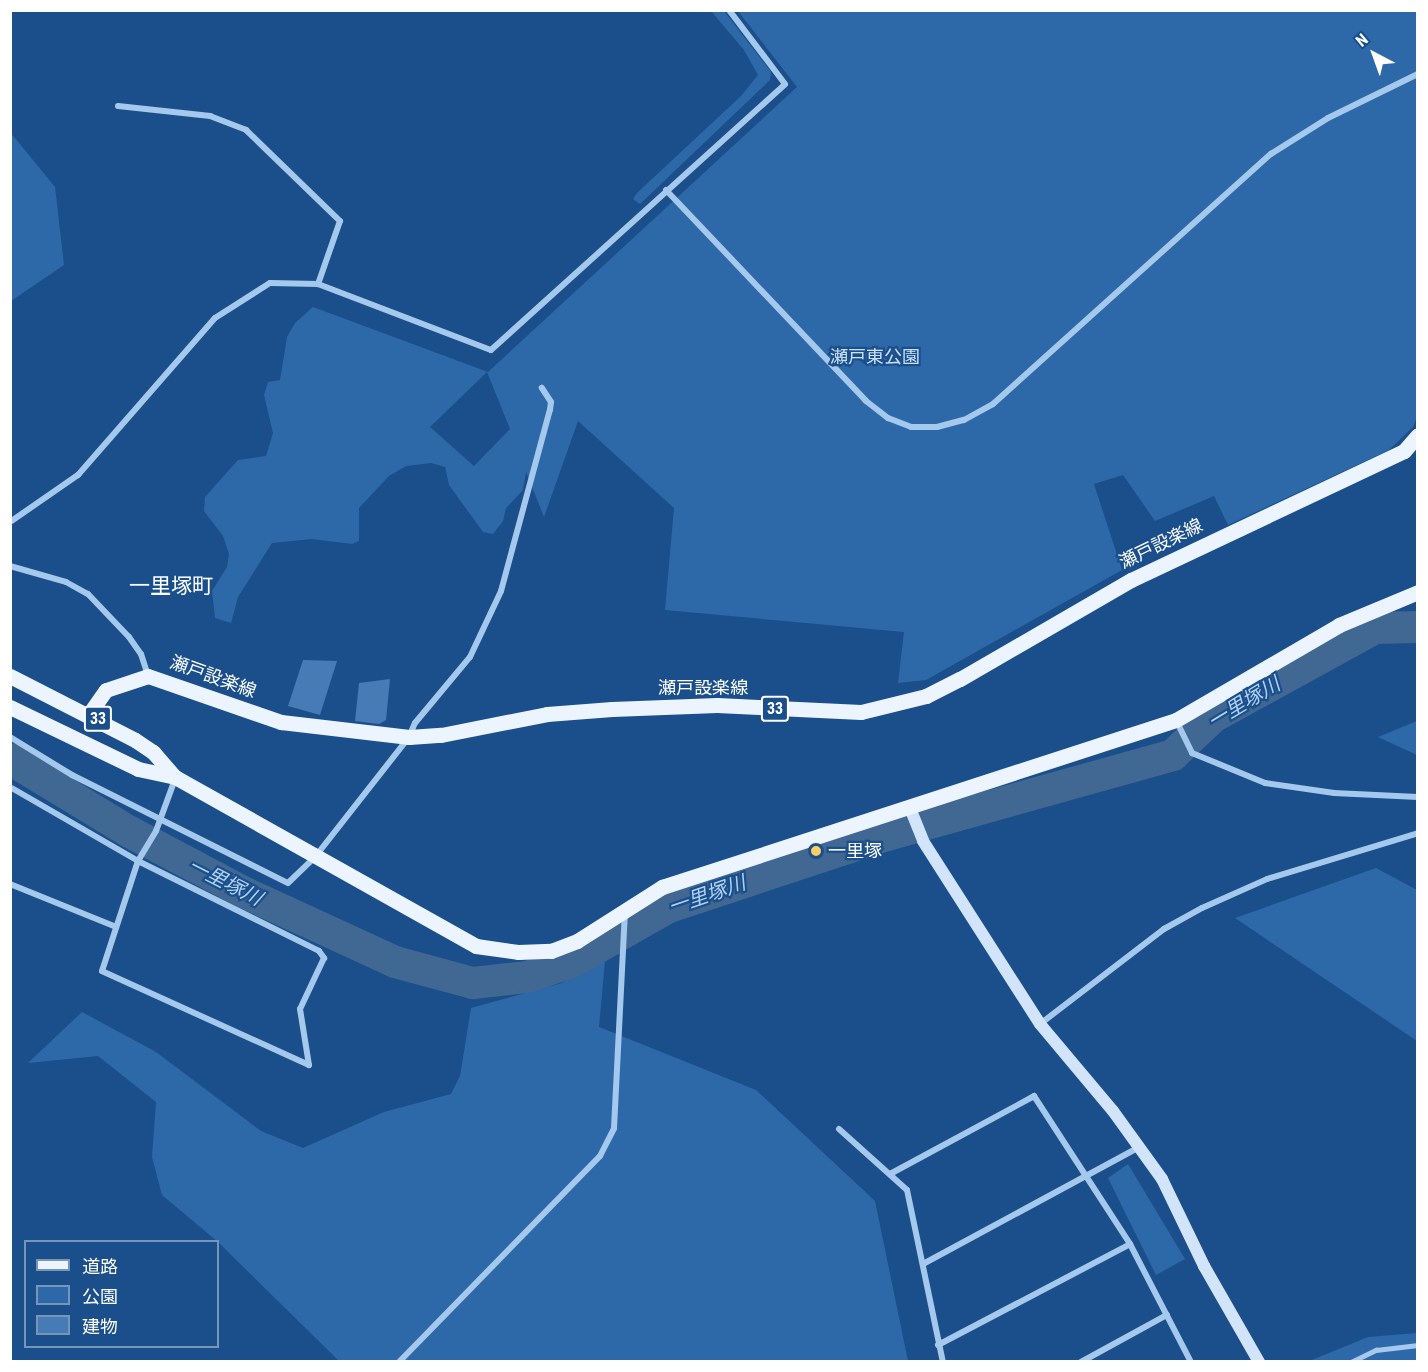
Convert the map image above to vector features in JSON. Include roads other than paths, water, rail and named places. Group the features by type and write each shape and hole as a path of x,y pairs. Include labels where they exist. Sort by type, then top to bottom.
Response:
{"main road":[{"name":"瀬戸設楽線","path":"89,714 105,690 148,676 281,722 409,737 441,735 547,714 717,705 861,711 926,696 1131,580 1404,451 1418,435"},
{"name":"33","path":"10,707 138,769 175,777 476,946 518,952 551,951 577,941 662,887 1177,724 1339,625 1418,592"},
{"name":"33","path":"10,676 89,714 153,752 175,777"}],"street":[{"path":"10,522 78,475 215,318 270,282 318,284 491,350 785,84 729,10"},
{"path":"666,190 866,401 888,418 911,427 937,427 964,420 993,404 1271,154 1328,118 1418,74"},
{"path":"118,106 210,116 246,130 340,221 318,284"},
{"path":"10,737 72,775 288,883 315,857 409,737 415,723 463,668 499,598 550,410 551,402 542,388"},
{"path":"10,566 66,582 88,594 135,646 148,676"},
{"path":"1177,724 1192,753 1275,785 1334,793 1418,797"},
{"path":"10,787 141,859 320,951 324,958 300,1009 309,1065 102,971 114,926 141,859 156,831 175,777"},
{"path":"910,808 923,841 1040,1024 1140,1147 1162,1179 1204,1266 1259,1361"},
{"path":"1040,1024 1164,929 1202,908 1267,879 1418,834"},
{"path":"10,884 114,926"},
{"path":"399,1362 600,1156 614,1128 626,939 625,912"},
{"path":"890,1174 1034,1096 1089,1176 1130,1244 1191,1362"},
{"path":"839,1129 907,1190 943,1362"},
{"path":"923,1264 1140,1147"},
{"path":"938,1345 1130,1244"},
{"path":"1081,1362 1167,1315"}],"lane":[{"path":"1351,1362 1376,1350 1418,1345"}],"waterway":[{"name":"一里塚川","path":"10,759 128,831 243,892 395,962 473,983 527,977 572,962 669,907 887,835 1173,755 1213,717 1375,628 1418,627"}],"place":[{"name":"一里塚","path":"816,851"}],"district":[{"name":"一里塚町","path":"171,586"}],"park label":[{"name":"瀬戸東公園","path":"875,357"}]}
